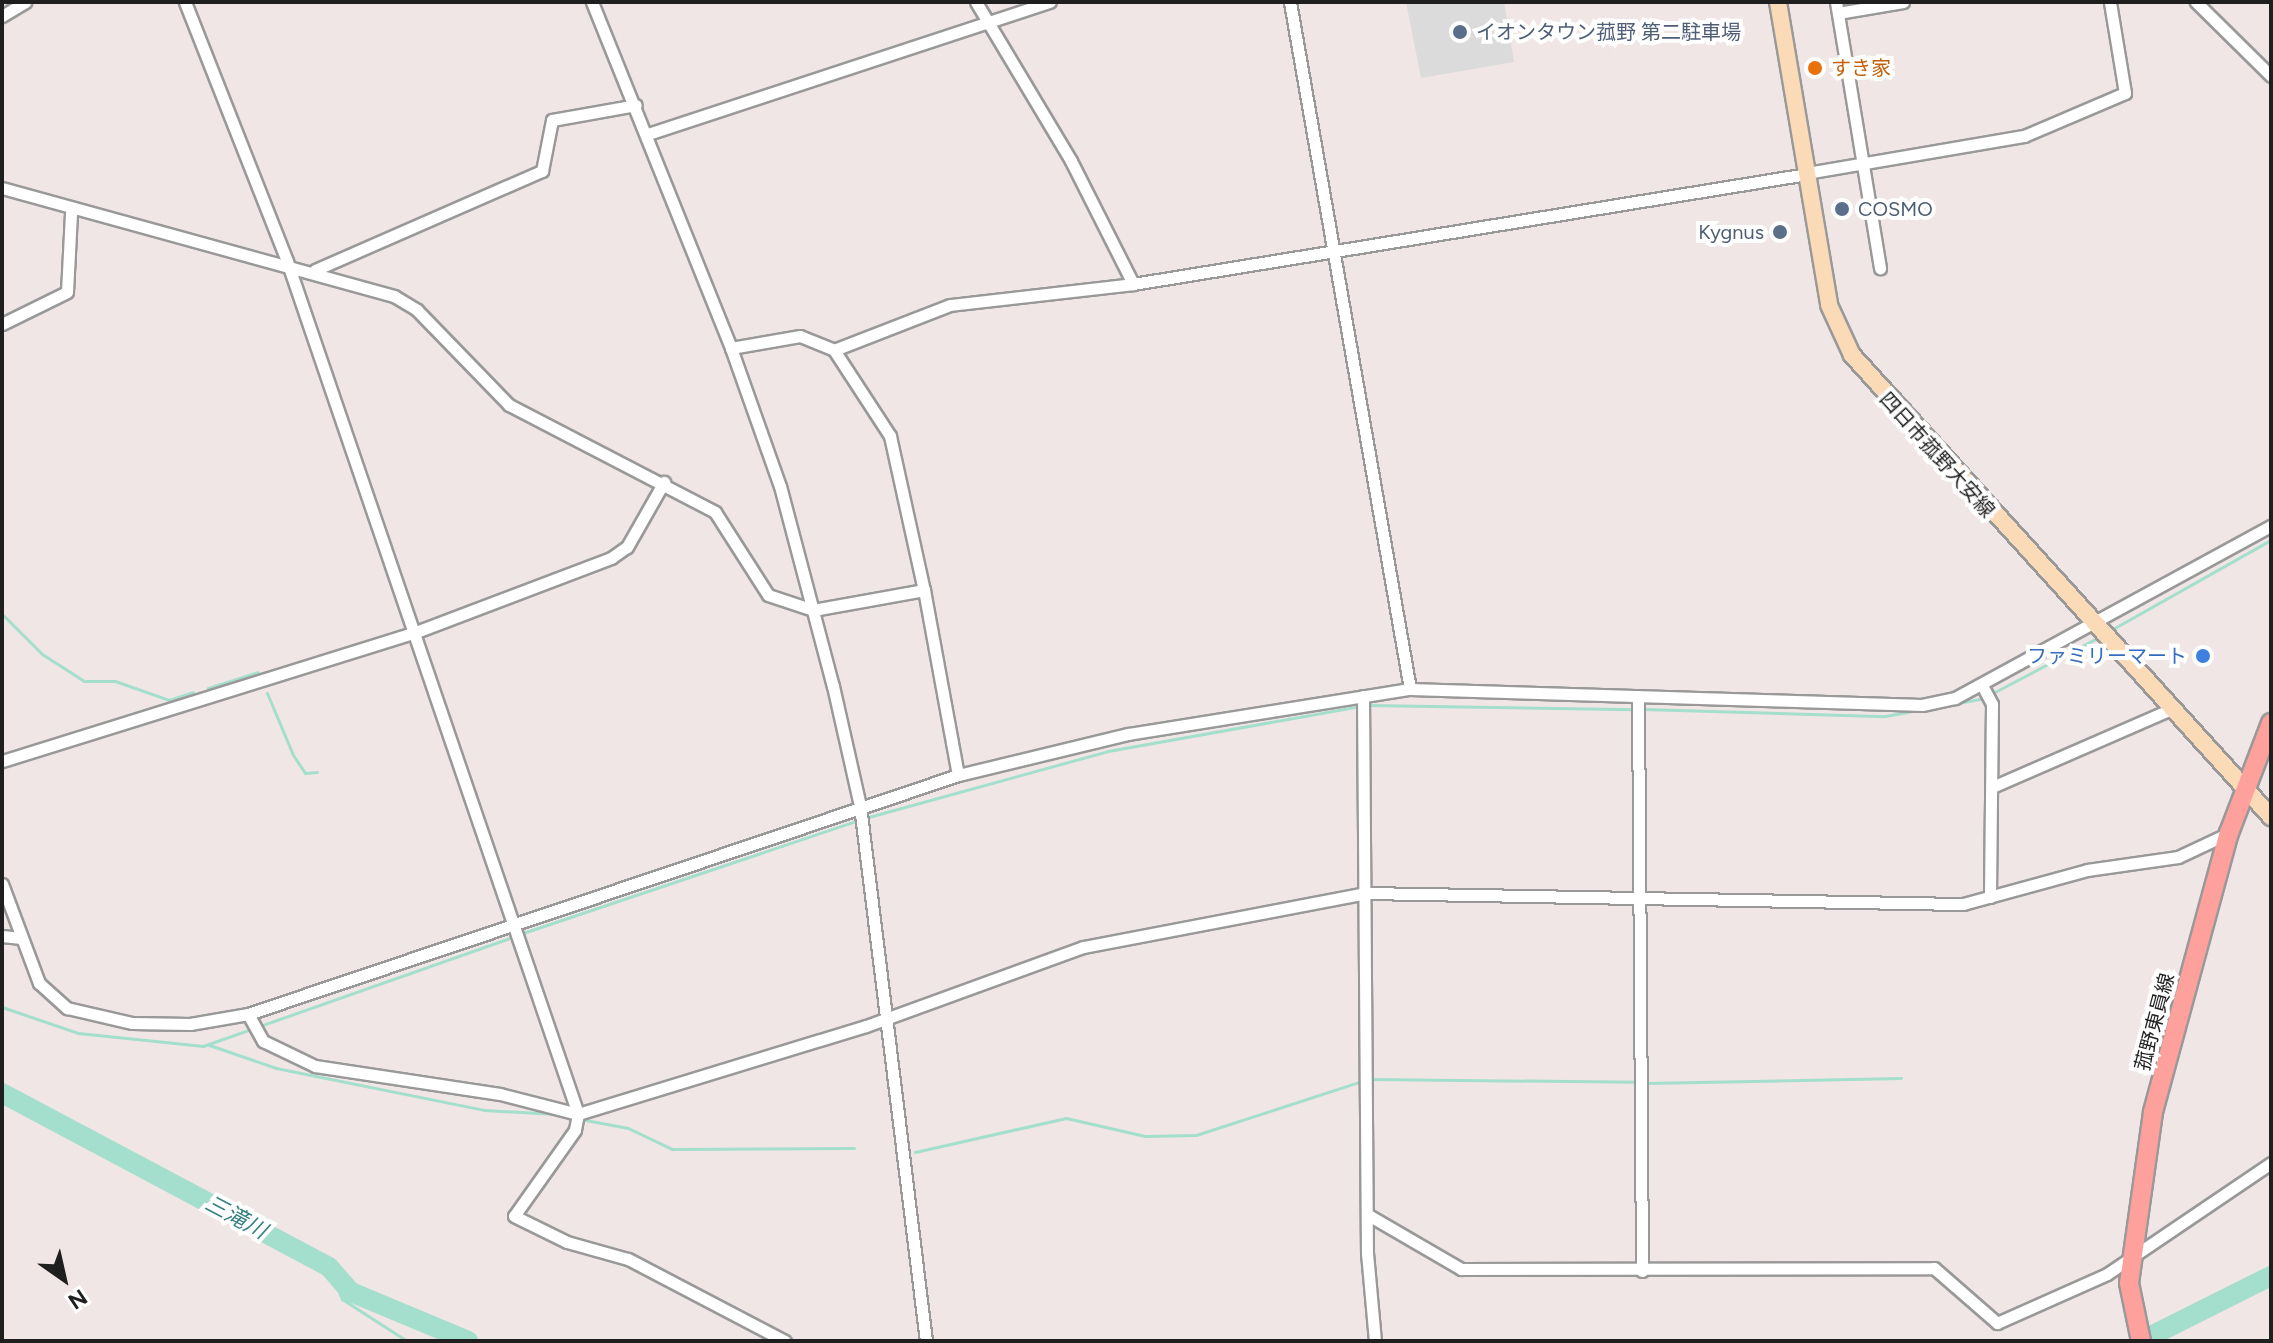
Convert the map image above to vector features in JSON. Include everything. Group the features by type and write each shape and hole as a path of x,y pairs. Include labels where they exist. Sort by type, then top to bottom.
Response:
{"main road":[{"name":"四日市菰野大安線","path":"1778,2 1829,305 1852,355 2100,633 2271,817"},
{"name":"菰野東員線","path":"2141,1341 2129,1283 2153,1112 2229,833 2271,723"}],"street":[{"path":"2,16 25,2"},
{"path":"185,2 287,261 521,942 577,1119"},
{"path":"592,2 648,134 731,348 813,610 861,809 926,1341"},
{"path":"976,2 1071,161 1133,284"},
{"path":"648,134 707,121 984,19 1050,2"},
{"path":"1290,2 1338,250 1369,480 1410,689"},
{"path":"1880,268 1837,8 1903,2"},
{"path":"834,350 950,305 1133,284 2034,134 2125,93 2110,2"},
{"path":"2196,2 2271,76"},
{"path":"315,270 542,171 552,120 636,105"},
{"path":"2,188 71,213 287,261 417,310 509,405 664,482 715,512 759,588 813,610 924,590"},
{"path":"2,324 67,292 71,213"},
{"path":"731,348 800,336 834,350 890,436 924,590 958,775"},
{"path":"2,761 416,632 611,558 627,547 664,482"},
{"path":"2,884 39,983 67,1008 157,1025 248,1017 958,775 1128,734 1410,689 1638,699 1922,705 1984,688 2100,633 2271,526"},
{"path":"1984,688 1992,704 1990,897"},
{"path":"1363,697 1366,1080 1375,1341"},
{"path":"1638,699 1638,1075 1642,1271"},
{"path":"1992,787 2171,709"},
{"path":"248,1017 254,1033 315,1066 500,1094 577,1119 887,1019 1083,947 1366,893 1940,904 1990,897 2178,857 2229,833"},
{"path":"2,936 21,938"},
{"path":"577,1119 514,1216 567,1242 628,1259 785,1341"},
{"path":"1370,1216 1461,1269 1934,1268 1997,1323 2107,1274 2136,1250 2271,1163"}],"shaded area":[{"name":"イオンタウン菰野 第二駐車場","path":"1406,2 1504,2 1514,62 1421,78"}],"waterway":[{"path":"2111,630 2271,540"},
{"path":"2,614 42,654 84,681 115,681 169,700 193,692"},
{"path":"1991,694 2101,636"},
{"path":"208,688 258,672"},
{"path":"267,693 293,755 305,773 317,772"},
{"path":"1643,709 1885,716 1985,698"},
{"path":"1368,705 1635,709"},
{"path":"865,818 1108,751 1360,706"},
{"path":"520,934 858,820"},
{"path":"2,1007 78,1033 203,1046 513,937"},
{"path":"209,1045 276,1068 484,1110 557,1114"},
{"path":"1645,1083 1901,1078"},
{"path":"1370,1079 1638,1082"},
{"path":"915,1152 1066,1118 1145,1136 1196,1135 1362,1081"},
{"name":"三滝川","path":"2,1093 329,1267 351,1292 468,1341"},
{"path":"580,1119 628,1128 672,1149 854,1148"},
{"path":"329,1267 342,1299 407,1341"},
{"name":"三滝川","path":"2141,1341 2271,1276"}],"place":[{"name":"イオンタウン菰野 第二駐車場","path":"1460,32"},
{"name":"すき家","path":"1815,68"},
{"name":"COSMO","path":"1842,209"},
{"name":"Kygnus","path":"1780,232"},
{"name":"ファミリーマート","path":"2203,656"}]}
